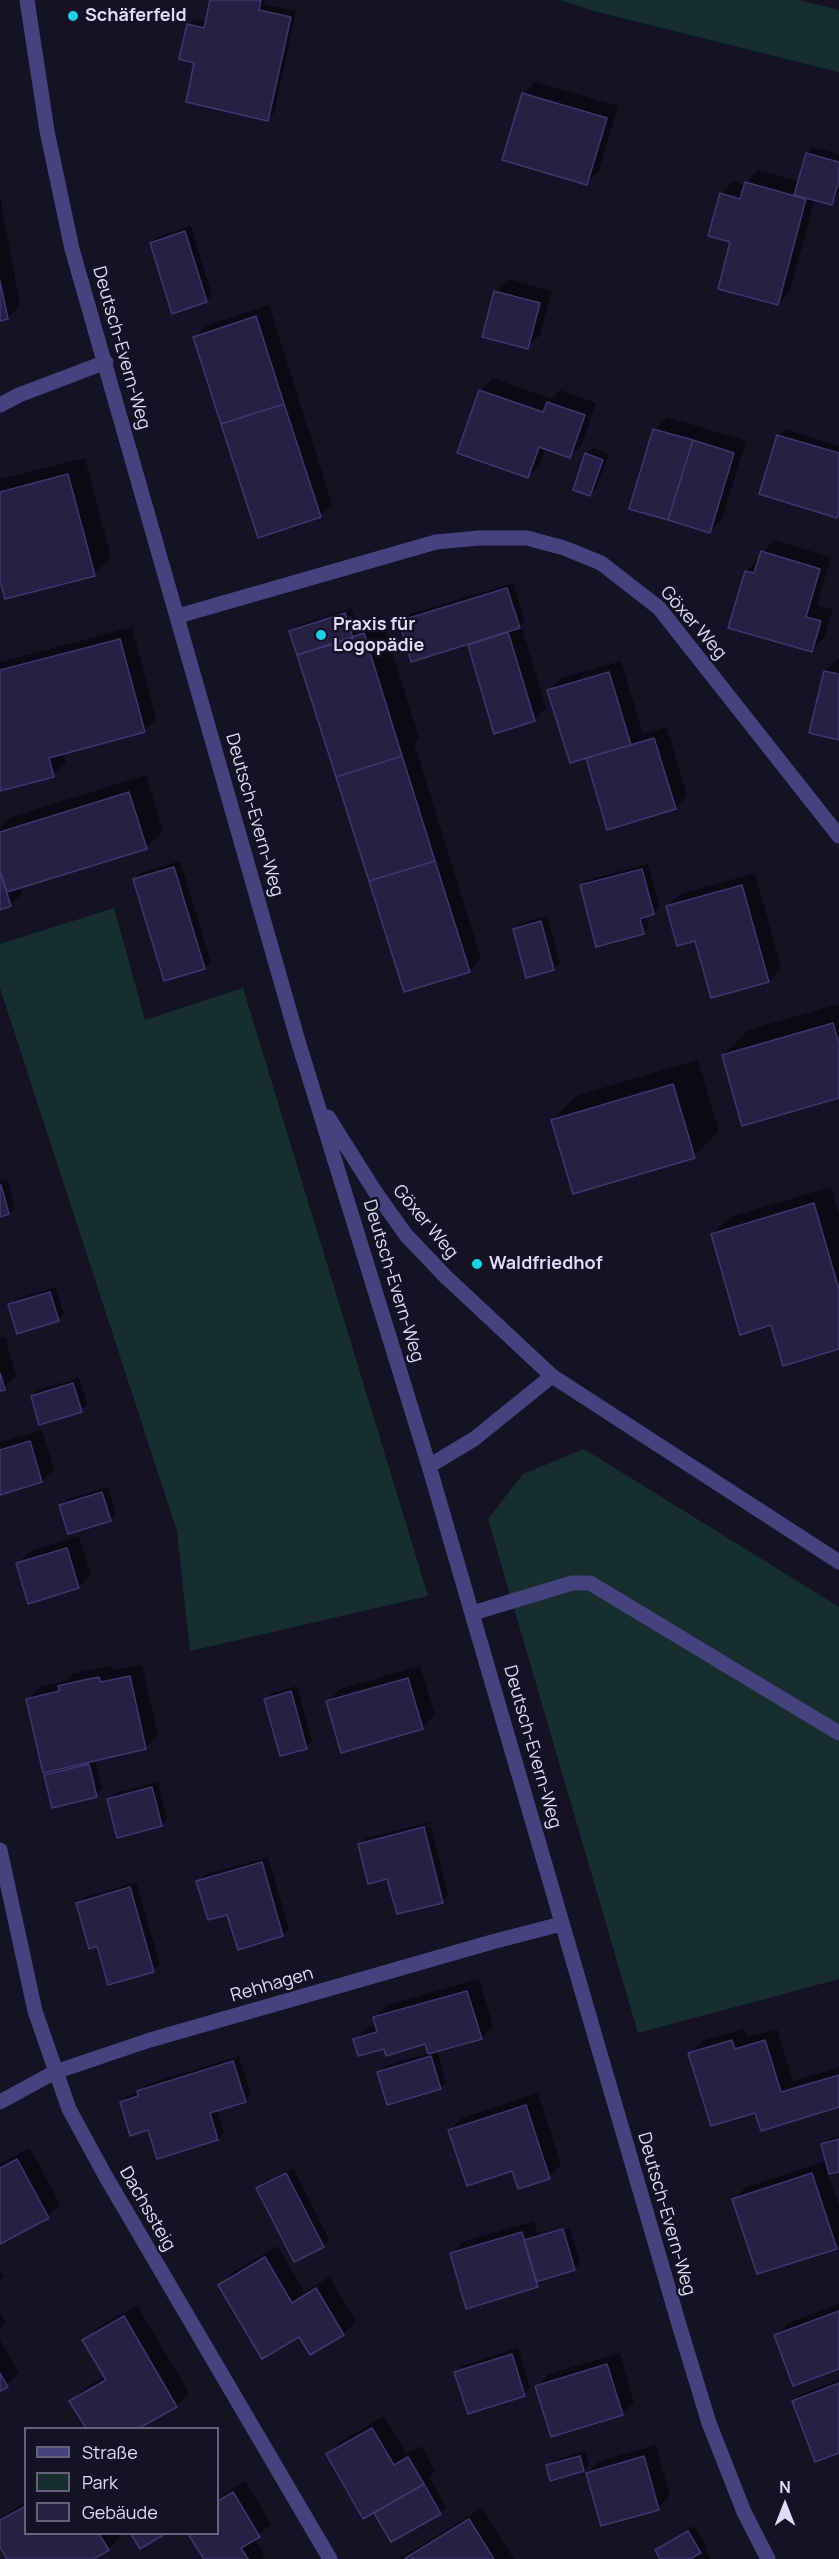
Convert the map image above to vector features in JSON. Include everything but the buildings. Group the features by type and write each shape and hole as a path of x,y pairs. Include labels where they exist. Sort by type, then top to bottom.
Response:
{"street":[{"name":"Deutsch-Evern-Weg","path":"27,0 47,131 66,218 294,1030 473,1613 561,1924 709,2422 744,2512 768,2559"},
{"path":"0,405 19,395 106,362"},
{"name":"Göxer Weg","path":"178,616 436,542 479,538 527,538 564,548 601,563 659,608 839,836"},
{"name":"Göxer Weg","path":"317,1100 374,1190 406,1235 446,1277 552,1376 839,1562"},
{"path":"429,1466 474,1439 552,1376"},
{"path":"473,1613 572,1583 590,1583 839,1733"},
{"name":"Dachssteig","path":"0,1850 35,2011 69,2109 106,2177 330,2559"},
{"name":"Rehhagen","path":"0,2102 55,2072 150,2040 561,1924"}],"green space":[{"path":"561,0 799,0 839,10 839,72 594,11"},
{"path":"114,908 145,1020 243,988 428,1596 190,1651 177,1531 0,988 0,944"},
{"path":"584,1449 839,1607 839,1979 638,2033 488,1519 523,1474"}],"place":[{"name":"Schäferfeld","path":"73,16"},
{"name":"Praxis für Logopädie","path":"321,635"},
{"name":"Waldfriedhof","path":"477,1264"}]}
